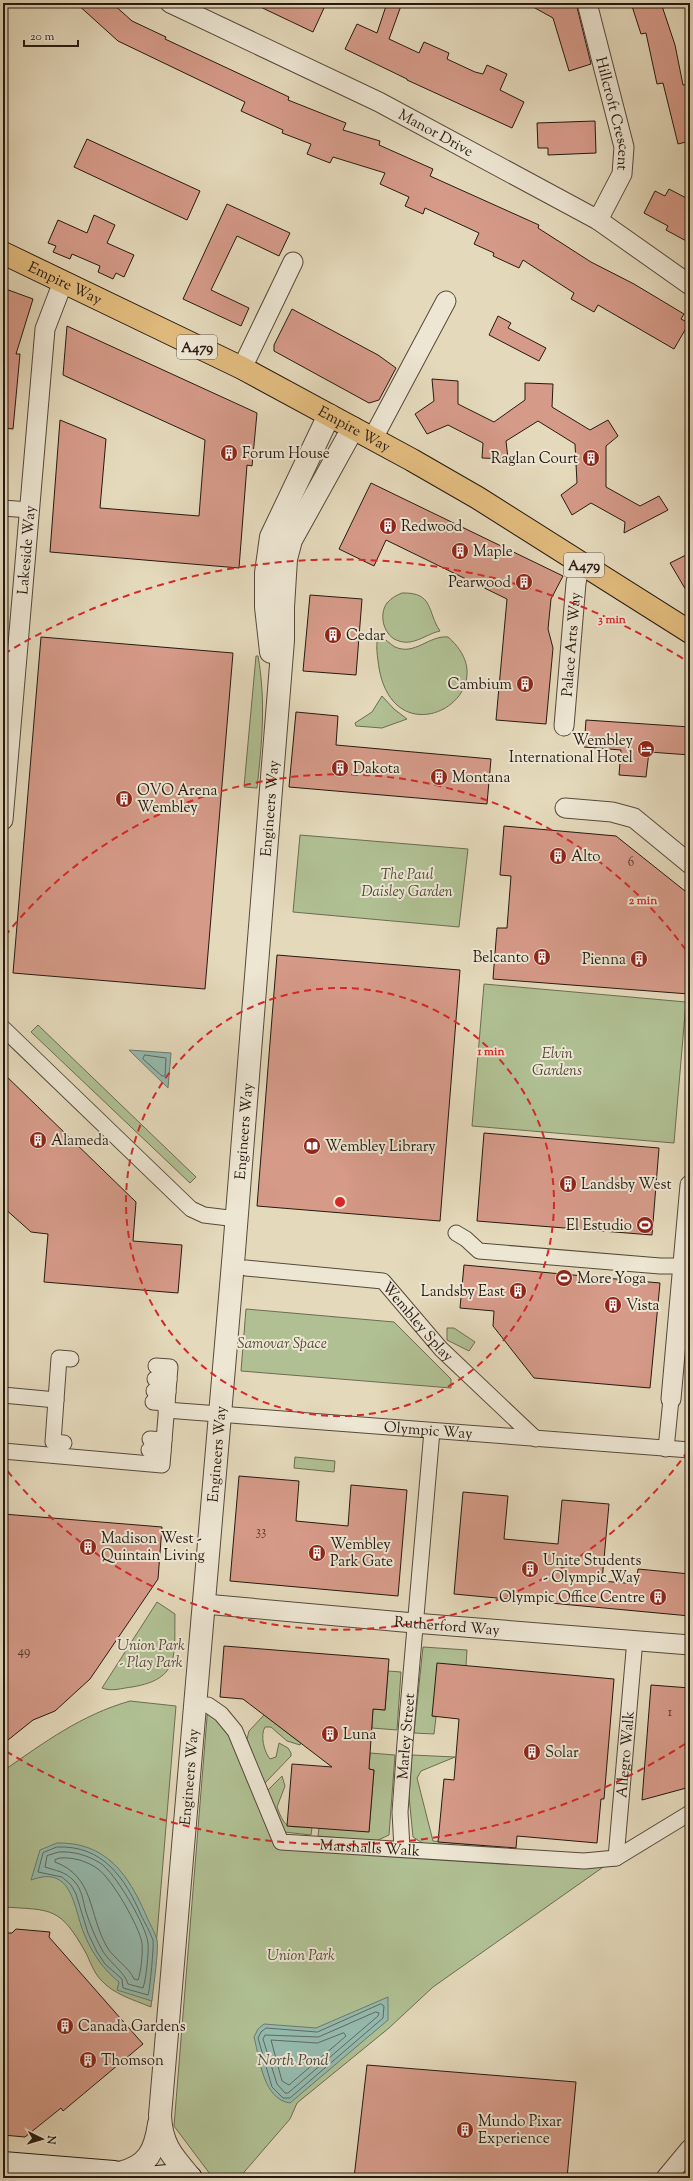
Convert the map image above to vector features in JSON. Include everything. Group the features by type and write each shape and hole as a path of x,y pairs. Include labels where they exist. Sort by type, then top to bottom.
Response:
{"main road":[{"name":"Empire Way","path":"3,253 242,368 373,438 478,498 690,632"}],"street":[{"name":"Manor Drive","path":"170,3 379,102 598,220 690,285"},
{"name":"Hillcroft Crescent","path":"587,3 624,147 622,174 598,220"},
{"path":"242,368 293,262"},
{"name":"Lakeside Way","path":"3,820 45,329 63,282"},
{"path":"373,438 446,300"},
{"name":"Engineers Way","path":"276,723 266,607 266,573 271,536 329,415"},
{"name":"Engineers Way","path":"191,2177 172,2156 165,2143 161,2129 160,2115 237,1219 288,552 291,540 301,520 353,428"},
{"path":"3,508 29,510"},
{"name":"Palace Arts Way","path":"564,726 576,583 578,573 585,565"},
{"path":"565,808 612,812 634,818 690,864"},
{"path":"3,1028 191,1209 204,1215 237,1219"},
{"path":"666,1448 686,1265 690,1185"},
{"path":"456,1233 466,1239 479,1251 660,1266 686,1265"},
{"name":"Wembley Splay","path":"246,1268 383,1281 441,1349 536,1439"},
{"path":"3,1395 62,1401"},
{"name":"Olympic Way","path":"3,1451 162,1465 159,1412 221,1413 432,1431 690,1450"},
{"name":"Marley Street","path":"402,1849 400,1812 414,1623 432,1431"},
{"name":"Rutherford Way","path":"205,1604 414,1623 690,1645"},
{"name":"Allegro Walk","path":"616,1858 634,1651"},
{"name":"Marshalls Walk","path":"208,1706 221,1714 235,1732 281,1842 584,1861 616,1858"},
{"path":"616,1858 690,1813"},
{"path":"116,2174 134,2169 152,2153 157,2136 160,2115"},
{"path":"666,2178 690,2149"},
{"path":"3,2163 146,2178 191,2177"}],"green space":[{"path":"402,593 420,596 425,600 440,631 410,642 399,641 390,635 384,625 384,608 390,600"},
{"path":"380,635 395,647 402,649 416,647 441,637 448,637 464,658 467,678 459,696 444,709 425,714 406,711 389,696 379,668 377,641"},
{"path":"256,656 258,656 263,706 262,738 257,788 244,787"},
{"path":"382,696 394,709 407,719 382,728 356,726 355,723 372,712"},
{"name":"The Paul Daisley Garden","path":"300,835 468,849 459,927 293,912"},
{"name":"Elvin Gardens","path":"484,984 686,1002 674,1143 472,1126"},
{"path":"38,1025 196,1177 190,1183 31,1032"},
{"name":"Samovar Space","path":"246,1309 394,1322 451,1379 451,1388 241,1371"},
{"path":"447,1328 454,1328 475,1342 469,1351 447,1340"},
{"path":"295,1457 335,1461 334,1472 294,1468"},
{"name":"Union Park - Play Park","path":"157,1602 175,1614 174,1653 172,1662 167,1671 159,1678 148,1683 110,1690 102,1688"},
{"path":"423,1647 467,1650 466,1666 432,1716 436,1717 434,1734 414,1733"},
{"path":"388,1671 401,1672 397,1730 372,1728 373,1709 385,1710"},
{"path":"130,1701 176,1706 151,2007 124,1996 106,1985 96,1974 86,1953 69,1927 54,1914 33,1909 3,1907 3,1771 64,1730 95,1714"},
{"name":"Union Park","path":"208,1705 221,1714 281,1842 616,1858 433,1987 389,2028 297,2103 290,2119 239,2178 213,2178 174,2126"},
{"path":"264,1715 301,1743 300,1745 287,1741 271,1727 265,1727 263,1743 270,1759 276,1757 279,1743 288,1748 291,1756 264,1784 247,1739 249,1731"},
{"path":"370,1753 395,1755 389,1835 376,1841 318,1836 319,1828 369,1831 374,1770 369,1769"},
{"path":"412,1755 455,1757 421,1771 417,1778 433,1841 516,1849 516,1851 424,1844 413,1837 409,1796"},
{"path":"282,1776 285,1786 277,1807 280,1815 289,1826 312,1827 311,1835 284,1832 267,1791"}],"water":[{"path":"129,1050 171,1053 168,1088"},
{"path":"57,1843 74,1844 89,1848 102,1855 113,1863 131,1886 157,1940 157,1961 152,2001 117,1990 119,1982 103,1966 91,1949 70,1892 64,1884 56,1878 45,1877 31,1880 40,1850"},
{"name":"North Pond","path":"388,1997 388,2020 290,2103 281,2100 274,2094 264,2077 258,2056 254,2037 258,2029 264,2024 316,2028"}],"building":[{"path":"76,3 112,3 132,21 166,37 165,39 289,97 288,100 346,123 343,130 380,141 379,145 433,169 430,176 539,225 538,228 591,262 634,284 684,314 681,319 689,323 674,349 598,305 594,312 571,299 574,293 523,260 519,268 493,256 494,253 474,244 479,233 425,208 423,214 405,206 409,197 380,184 385,173 333,157 330,163 307,154 311,144 282,133 283,130 241,111 245,102 118,41"},
{"path":"252,3 313,3 324,8 313,32"},
{"path":"387,3 402,3 389,39 419,53 424,42 449,53 447,59 475,72 483,74 487,65 507,74 500,90 524,102 512,128 407,80 345,49 357,24 377,33"},
{"path":"526,3 576,3 591,64 569,71 553,18"},
{"path":"631,3 661,3 675,45 683,85 690,84 690,141 678,144 663,83 657,84 646,33 641,34"},
{"path":"595,121 596,153 548,155 548,148 538,148 537,123"},
{"path":"87,139 200,191 187,220 74,167"},
{"path":"669,189 690,200 690,243 666,230 668,226 644,213 655,191 665,196"},
{"path":"227,204 290,233 279,256 237,236 211,290 249,308 241,326 183,299"},
{"path":"94,215 115,225 107,243 134,255 124,277 116,273 113,279 98,272 100,266 72,254 70,259 53,252 56,246 48,243 58,220 87,233"},
{"path":"3,288 33,299 16,354 20,354 13,429 3,428"},
{"path":"292,309 378,355 396,368 379,400 369,403 274,351 274,345"},
{"path":"498,316 511,323 508,328 546,348 539,361 489,335"},
{"name":"Forum House","path":"67,326 257,413 252,466 247,465 239,568 50,552 60,420 106,439 100,508 199,516 205,440 63,375"},
{"name":"Raglan Court","path":"432,379 458,381 458,404 494,422 525,400 525,383 553,384 552,407 590,430 608,420 618,436 606,446 606,487 640,506 659,496 668,510 624,533 625,522 591,503 572,515 561,495 577,483 575,444 538,421 506,441 508,459 482,458 483,443 448,425 427,434 415,414 434,401"},
{"path":"371,483 563,576 551,599 548,629 553,648 546,724 496,720 507,599 386,540 374,566 339,549"},
{"path":"690,553 690,597 670,563"},
{"name":"Cedar","path":"310,595 362,599 356,675 303,671"},
{"name":"OVO Arena Wembley","path":"41,637 233,653 205,989 13,973"},
{"path":"296,712 338,716 336,745 491,759 487,804 289,787"},
{"name":"Wembley International Hotel","path":"586,720 690,727 690,755 649,752 646,777 619,775 621,750 584,747"},
{"path":"504,826 616,836 690,895 689,994 493,979 497,928 507,928 511,876 500,875"},
{"path":"277,955 460,970 440,1221 257,1206"},
{"name":"Alameda","path":"3,1073 136,1202 133,1241 182,1245 178,1293 44,1282 48,1234 31,1232 3,1207"},
{"name":"Landsby West","path":"484,1133 659,1148 652,1235 477,1221"},
{"path":"464,1265 660,1283 650,1388 534,1378 493,1326 494,1311 460,1308"},
{"name":"Wembley Park Gate","path":"239,1476 299,1481 296,1521 348,1526 351,1485 407,1490 398,1596 230,1581"},
{"name":"Unite Students - Olympic Way","path":"463,1492 508,1496 504,1539 558,1544 562,1500 609,1504 602,1581 636,1584 638,1569 690,1574 690,1616 454,1594"},
{"path":"3,1514 162,1527 158,1579 90,1679 55,1711 33,1720 3,1744"},
{"name":"Luna","path":"224,1646 389,1659 385,1710 373,1709 369,1769 374,1770 369,1832 287,1826 292,1764 332,1767 243,1699 220,1697"},
{"name":"Solar","path":"437,1663 614,1679 604,1799 601,1799 597,1843 517,1836 516,1848 438,1842 444,1779 454,1780 459,1719 432,1716"},
{"path":"651,1685 690,1688 690,1787 642,1800"},
{"name":"Canada Gardens","path":"16,1929 50,1932 49,1937 143,2044 63,2111 61,2108 25,2137 3,2135 3,1933 12,1933"},
{"name":"Mundo Pixar Experience","path":"367,2065 576,2082 567,2178 354,2178"}],"place":[{"name":"Forum House","path":"229,453"},
{"name":"Raglan Court","path":"591,458"},
{"name":"Redwood","path":"388,526"},
{"name":"Maple","path":"460,551"},
{"name":"Pearwood","path":"524,582"},
{"name":"Cedar","path":"333,635"},
{"name":"Cambium","path":"525,684"},
{"name":"Wembley International Hotel","path":"646,749"},
{"name":"Dakota","path":"340,768"},
{"name":"Montana","path":"439,777"},
{"name":"OVO Arena Wembley","path":"124,799"},
{"name":"Alto","path":"558,856"},
{"name":"Belcanto","path":"542,957"},
{"name":"Pienna","path":"639,959"},
{"name":"Alameda","path":"38,1140"},
{"name":"Wembley Library","path":"312,1146"},
{"name":"Landsby West","path":"568,1184"},
{"name":"El Estudio","path":"645,1225"},
{"name":"More Yoga","path":"564,1278"},
{"name":"Landsby East","path":"518,1291"},
{"name":"Vista","path":"613,1305"},
{"name":"Madison West - Quintain Living","path":"88,1547"},
{"name":"Wembley Park Gate","path":"317,1553"},
{"name":"Unite Students - Olympic Way","path":"530,1569"},
{"name":"Olympic Office Centre","path":"658,1597"},
{"name":"Luna","path":"330,1734"},
{"name":"Solar","path":"532,1752"},
{"name":"Canada Gardens","path":"65,2026"},
{"name":"Thomson","path":"88,2060"},
{"name":"Mundo Pixar Experience","path":"465,2130"}]}
